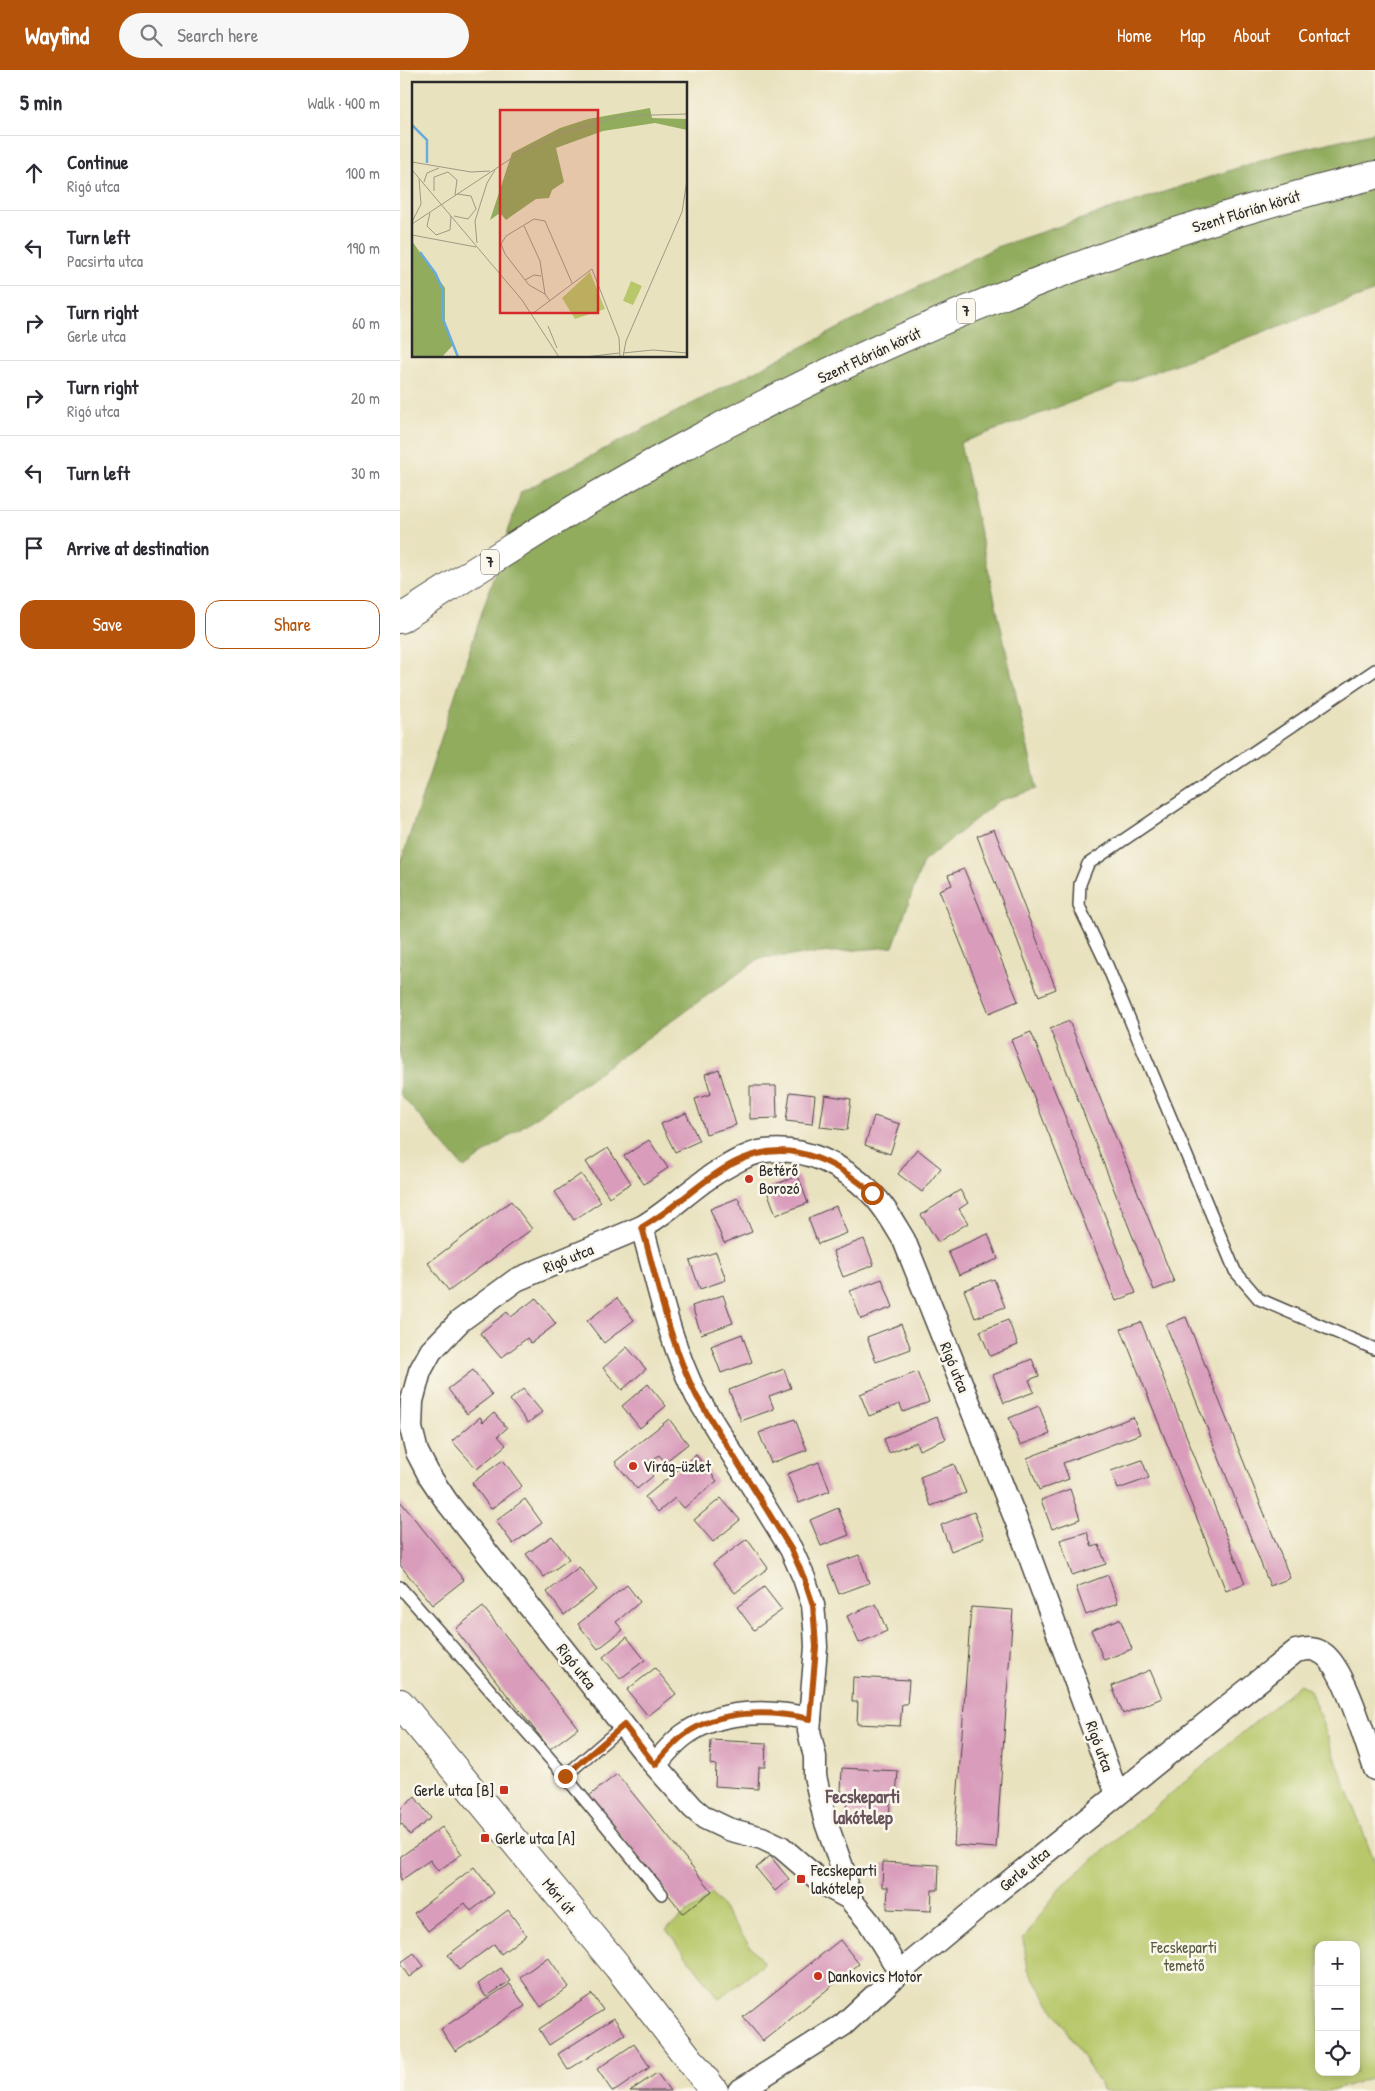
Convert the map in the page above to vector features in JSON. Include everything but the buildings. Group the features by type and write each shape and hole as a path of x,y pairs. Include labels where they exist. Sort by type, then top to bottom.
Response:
{"main road":[{"name":"Szent Flórián körút","path":"400,619 581,505 666,456 748,412 857,359 986,302 1158,237 1261,205 1375,175"},
{"name":"Móri út","path":"400,1703 618,1967 714,2091"}],"street":[{"name":"Rigó utca","path":"900,1972 869,1922 849,1898 825,1885 781,1847 762,1838 728,1828 705,1818 693,1808 655,1765 453,1509 430,1475 417,1452 411,1428 412,1401 420,1371 431,1350 460,1321 516,1280 642,1227 661,1216 717,1172 741,1158 763,1151 785,1150 811,1154 853,1176 872,1193 888,1213 904,1240 1020,1530 1117,1794"},
{"path":"642,1227 677,1352 685,1374 697,1397 791,1549 813,1605 816,1637 809,1731 814,1751 815,1776 818,1790 849,1898"},
{"name":"Gerle utca","path":"739,2091 843,2025 900,1972 1117,1794 1296,1651 1309,1648 1322,1653 1334,1662 1375,1769"},
{"path":"655,1765 671,1746 686,1734 708,1723 735,1715 758,1712 787,1714 810,1719"}],"lane":[{"path":"1375,670 1088,864 1080,884 1079,906 1107,965 1235,1271 1259,1299 1375,1349"},
{"path":"400,1586 565,1776 662,1894"},
{"path":"565,1776 624,1725"}],"green space":[{"path":"1375,132 1375,291 960,443 1037,789 998,801 923,862 893,947 760,958 464,1168 400,1094 400,865 521,492 996,247 1280,154"},
{"name":"Fecskeparti temető","path":"1300,1684 1310,1690 1375,1864 1375,2076 1332,2091 1104,2091 1028,1969 1023,1939 1061,1887"},
{"path":"712,1894 764,1964 719,1999 666,1929"}],"place":[{"name":"Betérő Borozó","path":"749,1179"},
{"name":"Virág-üzlet","path":"633,1466"},
{"name":"Gerle utca [B]","path":"504,1790"},
{"name":"Gerle utca [A]","path":"485,1838"},
{"name":"Fecskeparti lakótelep","path":"801,1879"},
{"name":"Dankovics Motor","path":"818,1976"}],"district":[{"name":"Fecskeparti lakótelep","path":"863,1807"}],"route":[{"path":"565,1776 624,1725 655,1765 671,1746 686,1734 708,1723 735,1715 758,1712 787,1714 810,1719 816,1647 813,1605 804,1578 791,1549 697,1397 685,1374 677,1352 642,1227 661,1216 717,1172 741,1158 763,1151 785,1150 811,1154 853,1176 872,1193"}]}
